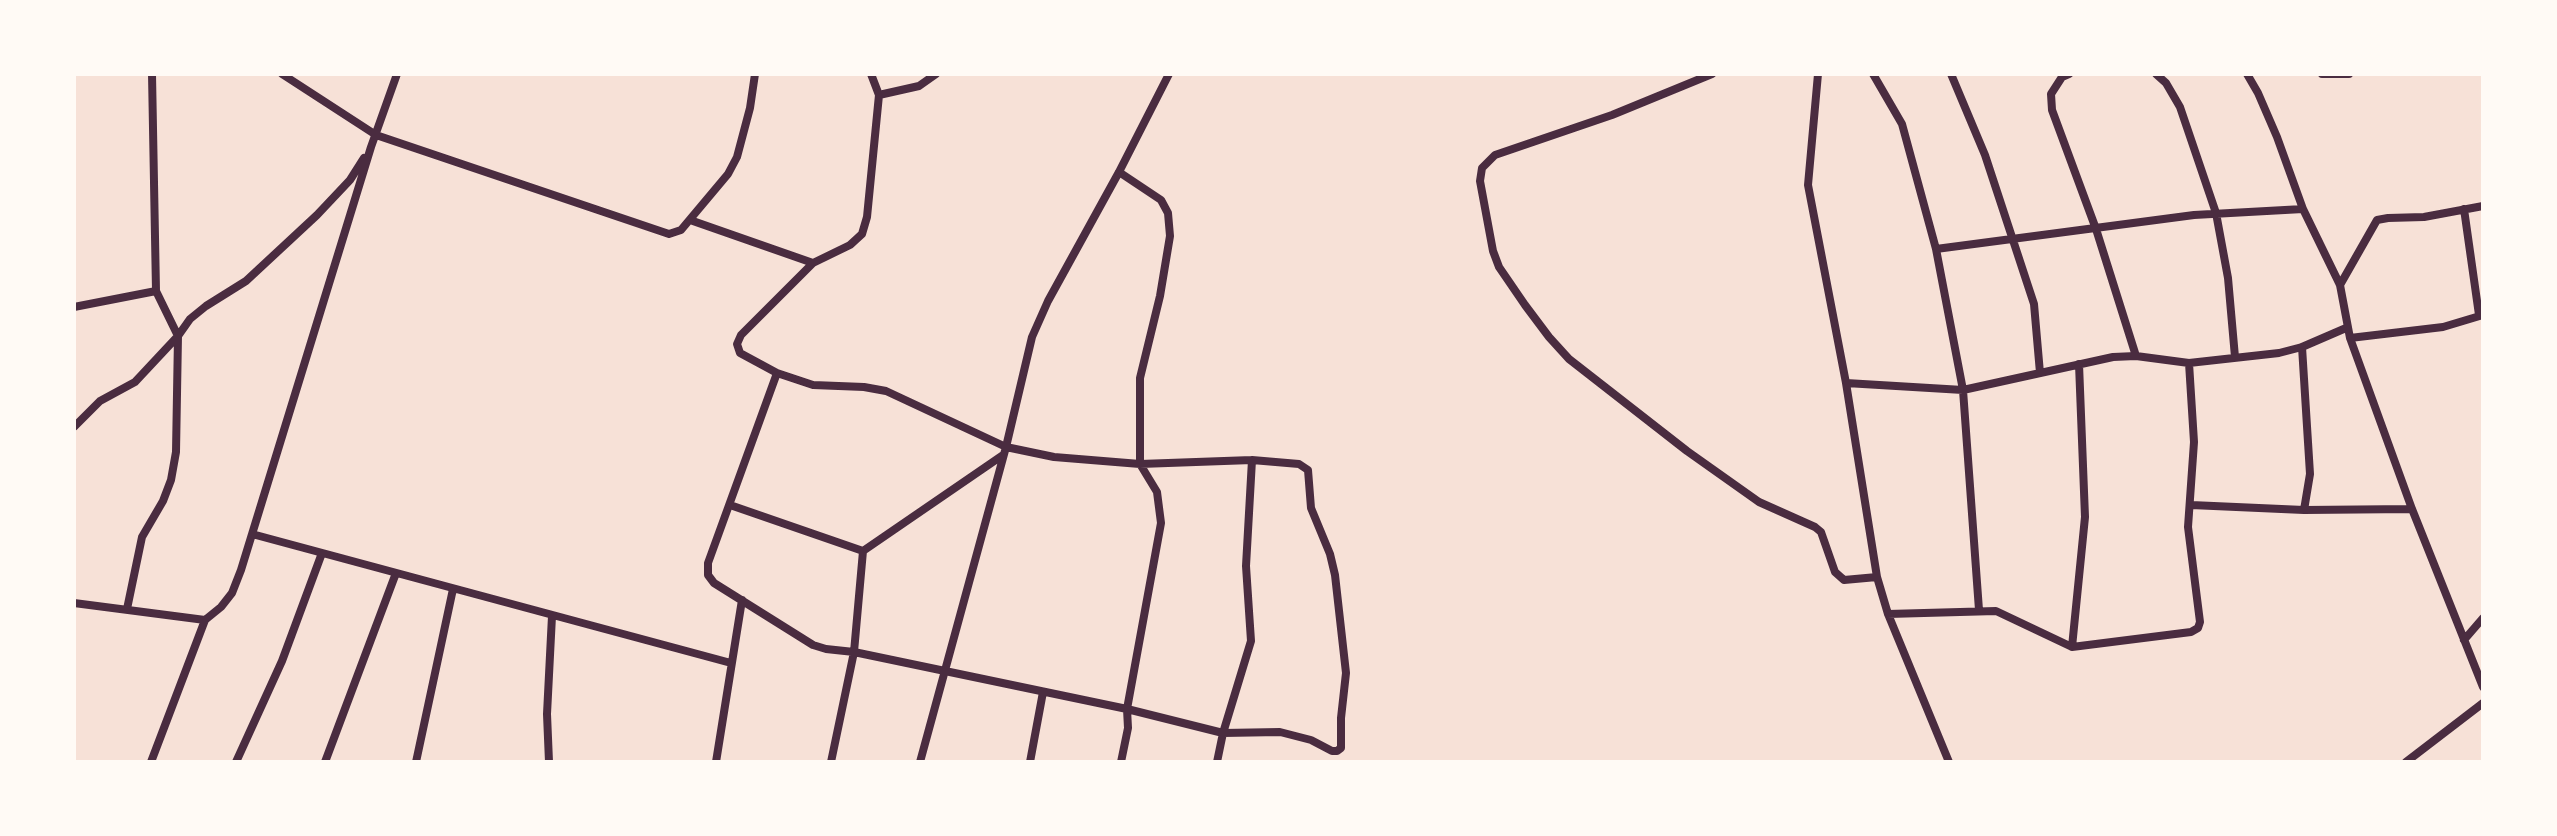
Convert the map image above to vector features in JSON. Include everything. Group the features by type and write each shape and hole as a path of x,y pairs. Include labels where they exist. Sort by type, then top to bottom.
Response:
{"street":[{"path":"127,609 142,537 163,501 176,452 178,336 156,291 152,74"},
{"path":"282,74 376,135 669,234 681,230 728,174 737,157 755,74"},
{"path":"151,762 205,620 232,593 371,147 397,74"},
{"path":"777,373 708,563 708,575 714,583 813,645 1127,709 1223,733 1280,732 1311,740 1332,751 1341,748 1346,662 1335,575 1311,508 1308,470 1299,464 1252,460 1140,464 1004,451 886,391 813,385 777,373 740,353 737,344 741,335 813,263 850,245 862,234 867,217 879,95 871,74"},
{"path":"879,95 919,86 936,74"},
{"path":"920,762 1032,337 1048,301 1169,74"},
{"path":"1712,74 1612,115 1495,155 1482,168 1480,181 1493,251 1499,267 1525,305 1569,359 1687,451 1759,502 1815,527 1821,532 1835,572 1844,580 1877,577"},
{"path":"1818,74 1808,185 1846,383 1877,577 1888,614 1949,762"},
{"path":"1873,74 1902,124 1936,249 1963,390 1979,610"},
{"path":"1951,74 1985,155 2034,304 2040,373"},
{"path":"2069,74 2062,77 2051,94 2052,110 2096,229 2136,356"},
{"path":"2156,74 2166,83 2180,107 2216,213 2228,278 2235,357"},
{"path":"2247,74 2277,137 2303,209 2340,285 2346,328 2412,509 2483,687"},
{"path":"2322,74 2349,74"},
{"path":"74,427 100,401 135,382 190,319 246,281 317,215 350,180 371,147"},
{"path":"1119,172 1161,200 1168,213 1170,236 1160,296 1140,378 1140,464 1157,492 1161,523 1127,709 1128,728 1121,762"},
{"path":"2340,285 2377,220 2424,217 2483,206"},
{"path":"1936,249 2216,213 2303,209"},
{"path":"2350,338 2443,327 2481,315 2464,209"},
{"path":"690,220 813,263"},
{"path":"74,307 156,291"},
{"path":"1846,383 1963,390 2113,357 2136,356 2189,363 2279,353 2302,347 2346,328"},
{"path":"2302,347 2310,474 2304,510"},
{"path":"1888,614 1996,611 2072,647 2191,632 2198,628 2200,622 2188,527 2194,442 2189,363"},
{"path":"2072,647 2085,517 2079,364"},
{"path":"831,762 854,652 863,551 1004,451"},
{"path":"1217,762 1251,641 1246,566 1252,460"},
{"path":"730,505 863,551"},
{"path":"2191,505 2304,510 2412,509"},
{"path":"252,534 731,663"},
{"path":"236,762 282,661 322,553"},
{"path":"325,762 396,573"},
{"path":"416,762 453,589"},
{"path":"716,762 742,600"},
{"path":"74,603 205,620"},
{"path":"549,762 547,714 552,616"},
{"path":"2464,640 2483,618"},
{"path":"1030,762 1043,692"},
{"path":"2406,762 2483,703"}]}
